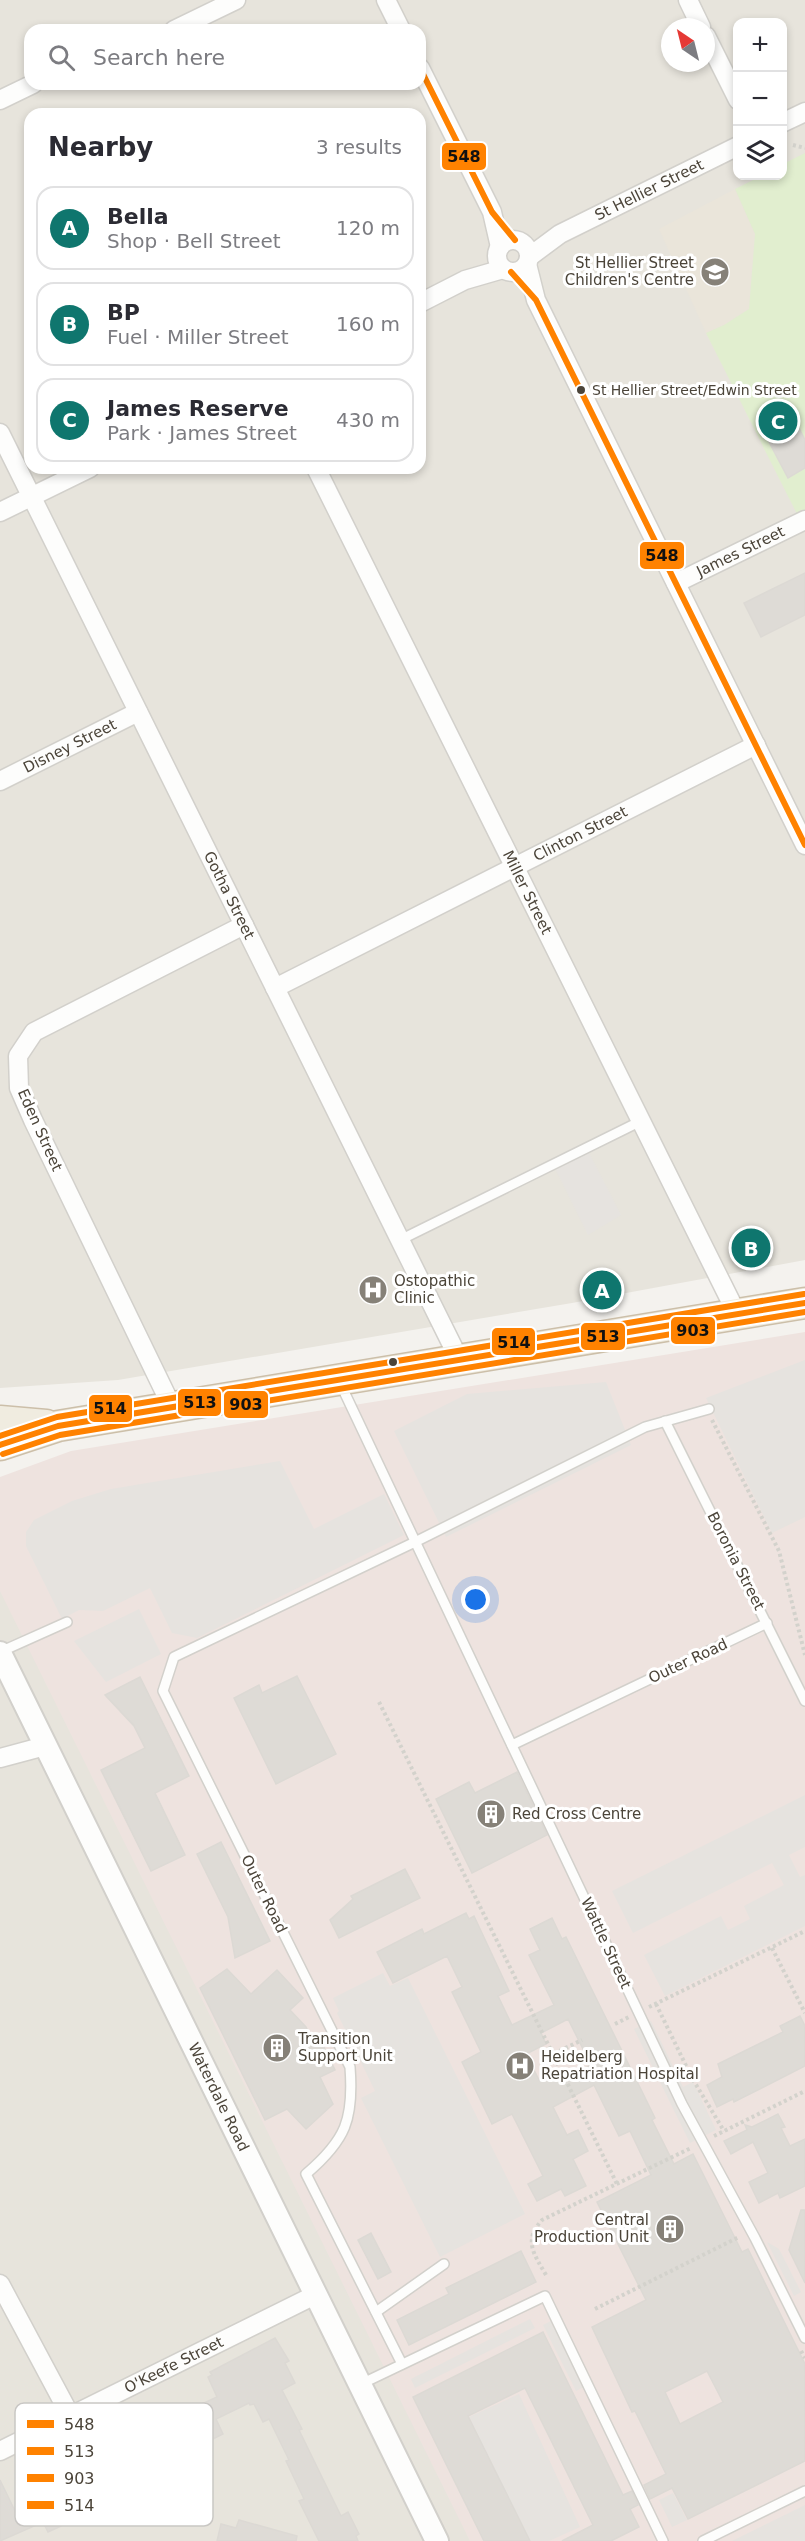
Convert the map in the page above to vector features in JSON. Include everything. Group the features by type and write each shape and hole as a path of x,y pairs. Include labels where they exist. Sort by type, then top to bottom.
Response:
{"highway":[{"path":"0,1445 58,1426 459,1359 738,1316 805,1303"},
{"path":"0,1421 58,1426"}],"street":[{"path":"186,24 236,0"},
{"path":"386,0 398,24"},
{"path":"688,0 697,18"},
{"path":"715,54 733,90"},
{"path":"426,80 805,845"},
{"path":"0,100 24,88"},
{"path":"787,121 805,111"},
{"name":"St Hellier Street","path":"426,300 733,148"},
{"name":"Gotha Street","path":"0,433 459,1359"},
{"path":"0,512 78,474"},
{"name":"Miller Street","path":"319,474 738,1316"},
{"name":"James Street","path":"676,583 805,520"},
{"name":"Disney Street","path":"0,781 138,712"},
{"name":"Clinton Street","path":"275,988 756,745"},
{"name":"Eden Street","path":"172,1407 33,1120 19,1088 18,1056 34,1032 244,925"},
{"name":"Waterdale Road","path":"0,1653 437,2541"},
{"path":"0,1758 45,1746"},
{"path":"0,2284 64,2403"},
{"name":"O'Keefe Street","path":"94,2403 315,2295"},
{"name":"O'Keefe Street","path":"0,2451 15,2443"}],"lane":[{"path":"400,1240 641,1121"},
{"name":"Wattle Street","path":"338,1380 682,2104 755,2238 805,2338"},
{"path":"415,1542 645,1427 709,1409"},
{"name":"Boronia Street","path":"665,1421 805,1701"},
{"name":"Outer Road","path":"402,2364 306,2174 326,2157 346,2128 352,2093 350,2067 163,1691 174,1657 415,1542"},
{"path":"0,1653 67,1622"},
{"name":"Outer Road","path":"512,1745 767,1623"},
{"path":"376,2312 444,2264"},
{"path":"360,2385 545,2296 663,2541"},
{"path":"703,2541 805,2491"}],"path":[{"path":"793,145 805,148"},
{"path":"697,1412 703,1423 712,1420 779,1551 805,1655"},
{"path":"379,1702 551,2055 617,2184"},
{"path":"615,2024 805,1931"},
{"path":"772,1948 805,2013"},
{"path":"656,2004 692,2078 724,2131"},
{"path":"551,2055 582,2040"},
{"path":"546,2275 531,2246 535,2228 542,2220 805,2091"},
{"path":"595,2309 740,2237"}],"shaded area":[{"path":"0,0 805,0 805,1260 572,1303 118,1380 0,1388"},
{"name":"St Hellier Street Children's Centre","path":"735,189 755,234 749,309 706,333 659,229"},
{"path":"586,1147 621,1215 588,1235 552,1162"},
{"name":"Heidelberg Repatriation Hospital","path":"805,1332 805,2541 470,2541 0,1591 0,1477 71,1451"},
{"path":"805,1360 805,1517 772,1533 706,1398"},
{"path":"606,1382 631,1445 446,1537 394,1431 467,1394"},
{"path":"280,1461 314,1529 384,1494 404,1535 197,1638 172,1633 150,1588 103,1611 79,1610 62,1619 26,1546 26,1532 34,1520 72,1501 111,1489"},
{"path":"0,1481 805,2541 0,2541"},
{"path":"139,1609 161,1654 106,1682 74,1641"},
{"path":"805,1795 805,1847 789,1855 800,1877 805,1875 805,1926 665,1996 644,1955 721,1916 728,1930 750,1919 744,1906 784,1885 772,1863 633,1933 612,1891"},
{"path":"383,1973 390,1986 408,1978 525,2214 440,2257 361,2098 375,2091 337,2013 339,2011 333,1998"},
{"path":"651,2021 683,2087 693,2082 716,2130 690,2143 634,2029"},
{"path":"767,2242 779,2249 801,2292 794,2296"},
{"path":"530,2319 535,2328 415,2388 411,2379"},
{"path":"551,2321 584,2387 576,2391 543,2325"},
{"path":"519,2394 580,2527 549,2541 526,2541 469,2417"},
{"path":"673,2493 687,2520 672,2527 659,2500"},
{"path":"805,2505 805,2541 732,2541"}],"green space":[{"path":"805,153 805,510 797,514 706,333 749,309 755,234 735,189 753,180 787,180 787,162"}],"building":[{"path":"797,424 805,440 805,468 788,478 768,440"},
{"path":"805,573 805,615 761,637 744,603"},
{"path":"297,1676 336,1754 276,1784 234,1698 259,1685 262,1693"},
{"path":"140,1677 189,1776 155,1793 185,1855 151,1871 101,1770 145,1748 134,1726 105,1695"},
{"name":"Red Cross Centre","path":"517,1772 547,1835 472,1873 436,1799 469,1782 475,1793"},
{"path":"221,1842 270,1941 235,1958 228,1917 197,1854"},
{"path":"405,1869 420,1898 339,1938 330,1920 353,1899 351,1896"},
{"path":"466,1913 469,1919 474,1916 509,1991 498,1996 512,2025 554,2005 529,1955 540,1950 530,1929 552,1918 562,1939 566,1937 655,2118 652,2120 674,2164 693,2154 742,2252 748,2249 805,2364 805,2461 688,2519 672,2488 650,2499 644,2485 666,2474 635,2411 632,2412 592,2327 646,2300 597,2202 651,2175 630,2131 619,2136 594,2085 553,2107 567,2135 578,2130 588,2151 573,2159 586,2186 565,2196 561,2189 537,2201 528,2184 543,2176 512,2114 492,2124 462,2062 481,2052 452,1992 462,1987 447,1956 393,1983 377,1952 422,1929 424,1934","holes":["568,2019 591,2065 563,2080 559,2070 539,2080 526,2054 546,2044 541,2033","707,2371 723,2402 680,2424 665,2392"]},
{"name":"Transition Support Unit","path":"227,1969 251,1994 277,1970 303,1998 290,2010 306,2027 315,2046 322,2043 335,2070 320,2077 333,2104 306,2129 287,2109 265,2120 200,1988"},
{"path":"800,2016 805,2026 805,2066 734,2102 733,2099 717,2107 707,2085 722,2077 718,2064 783,2032 780,2026"},
{"path":"778,2114 785,2127 781,2128 790,2146 805,2139 805,2186 780,2198 778,2193 759,2203 749,2182 768,2173 753,2142 731,2154 724,2141 747,2130 745,2125 752,2127"},
{"path":"801,2210 805,2210 805,2283 789,2250"},
{"path":"371,2233 391,2272 378,2279 358,2240"},
{"path":"521,2251 536,2282 409,2345 397,2320 449,2294 446,2288"},
{"path":"543,2332 623,2495 632,2491 638,2505 630,2509 639,2527 611,2541 562,2541 593,2525 525,2388 468,2416 530,2541 484,2541 413,2397"},
{"path":"275,2338 289,2361 285,2363 295,2383 282,2390 341,2516 348,2512 359,2534 356,2536 358,2541 319,2541 299,2501 304,2499 286,2461 289,2460 269,2419 263,2422 254,2404 249,2403 216,2419 223,2434 213,2439 213,2403 204,2403 217,2397 208,2377 212,2375 210,2372"},
{"path":"0,2480 15,2511 15,2526 34,2526 0,2541"},
{"path":"239,2520 297,2536 296,2541 217,2541 221,2524 236,2528"},
{"path":"45,2526 61,2526 48,2532"}],"transit line":[{"name":"548","path":"426,80 492,212 515,240"},
{"name":"548","path":"511,272 536,300 805,845"},
{"name":"514","path":"0,1436 57,1417 804,1294"},
{"name":"513","path":"0,1445 58,1426 805,1303"},
{"name":"903","path":"3,1454 60,1435 805,1312"}],"place":[{"name":"St Hellier Street Children's Centre","path":"715,272"},
{"name":"St Hellier Street/Edwin Street","path":"581,390"},
{"name":"James Reserve","path":"778,421"},
{"name":"BP","path":"751,1248"},
{"name":"Ostopathic Clinic","path":"373,1290"},
{"name":"Bella","path":"602,1290"},
{"name":"Red Cross Centre","path":"491,1814"},
{"name":"Transition Support Unit","path":"277,2048"},
{"name":"Heidelberg Repatriation Hospital","path":"520,2066"},
{"name":"Central Production Unit","path":"670,2229"}]}
